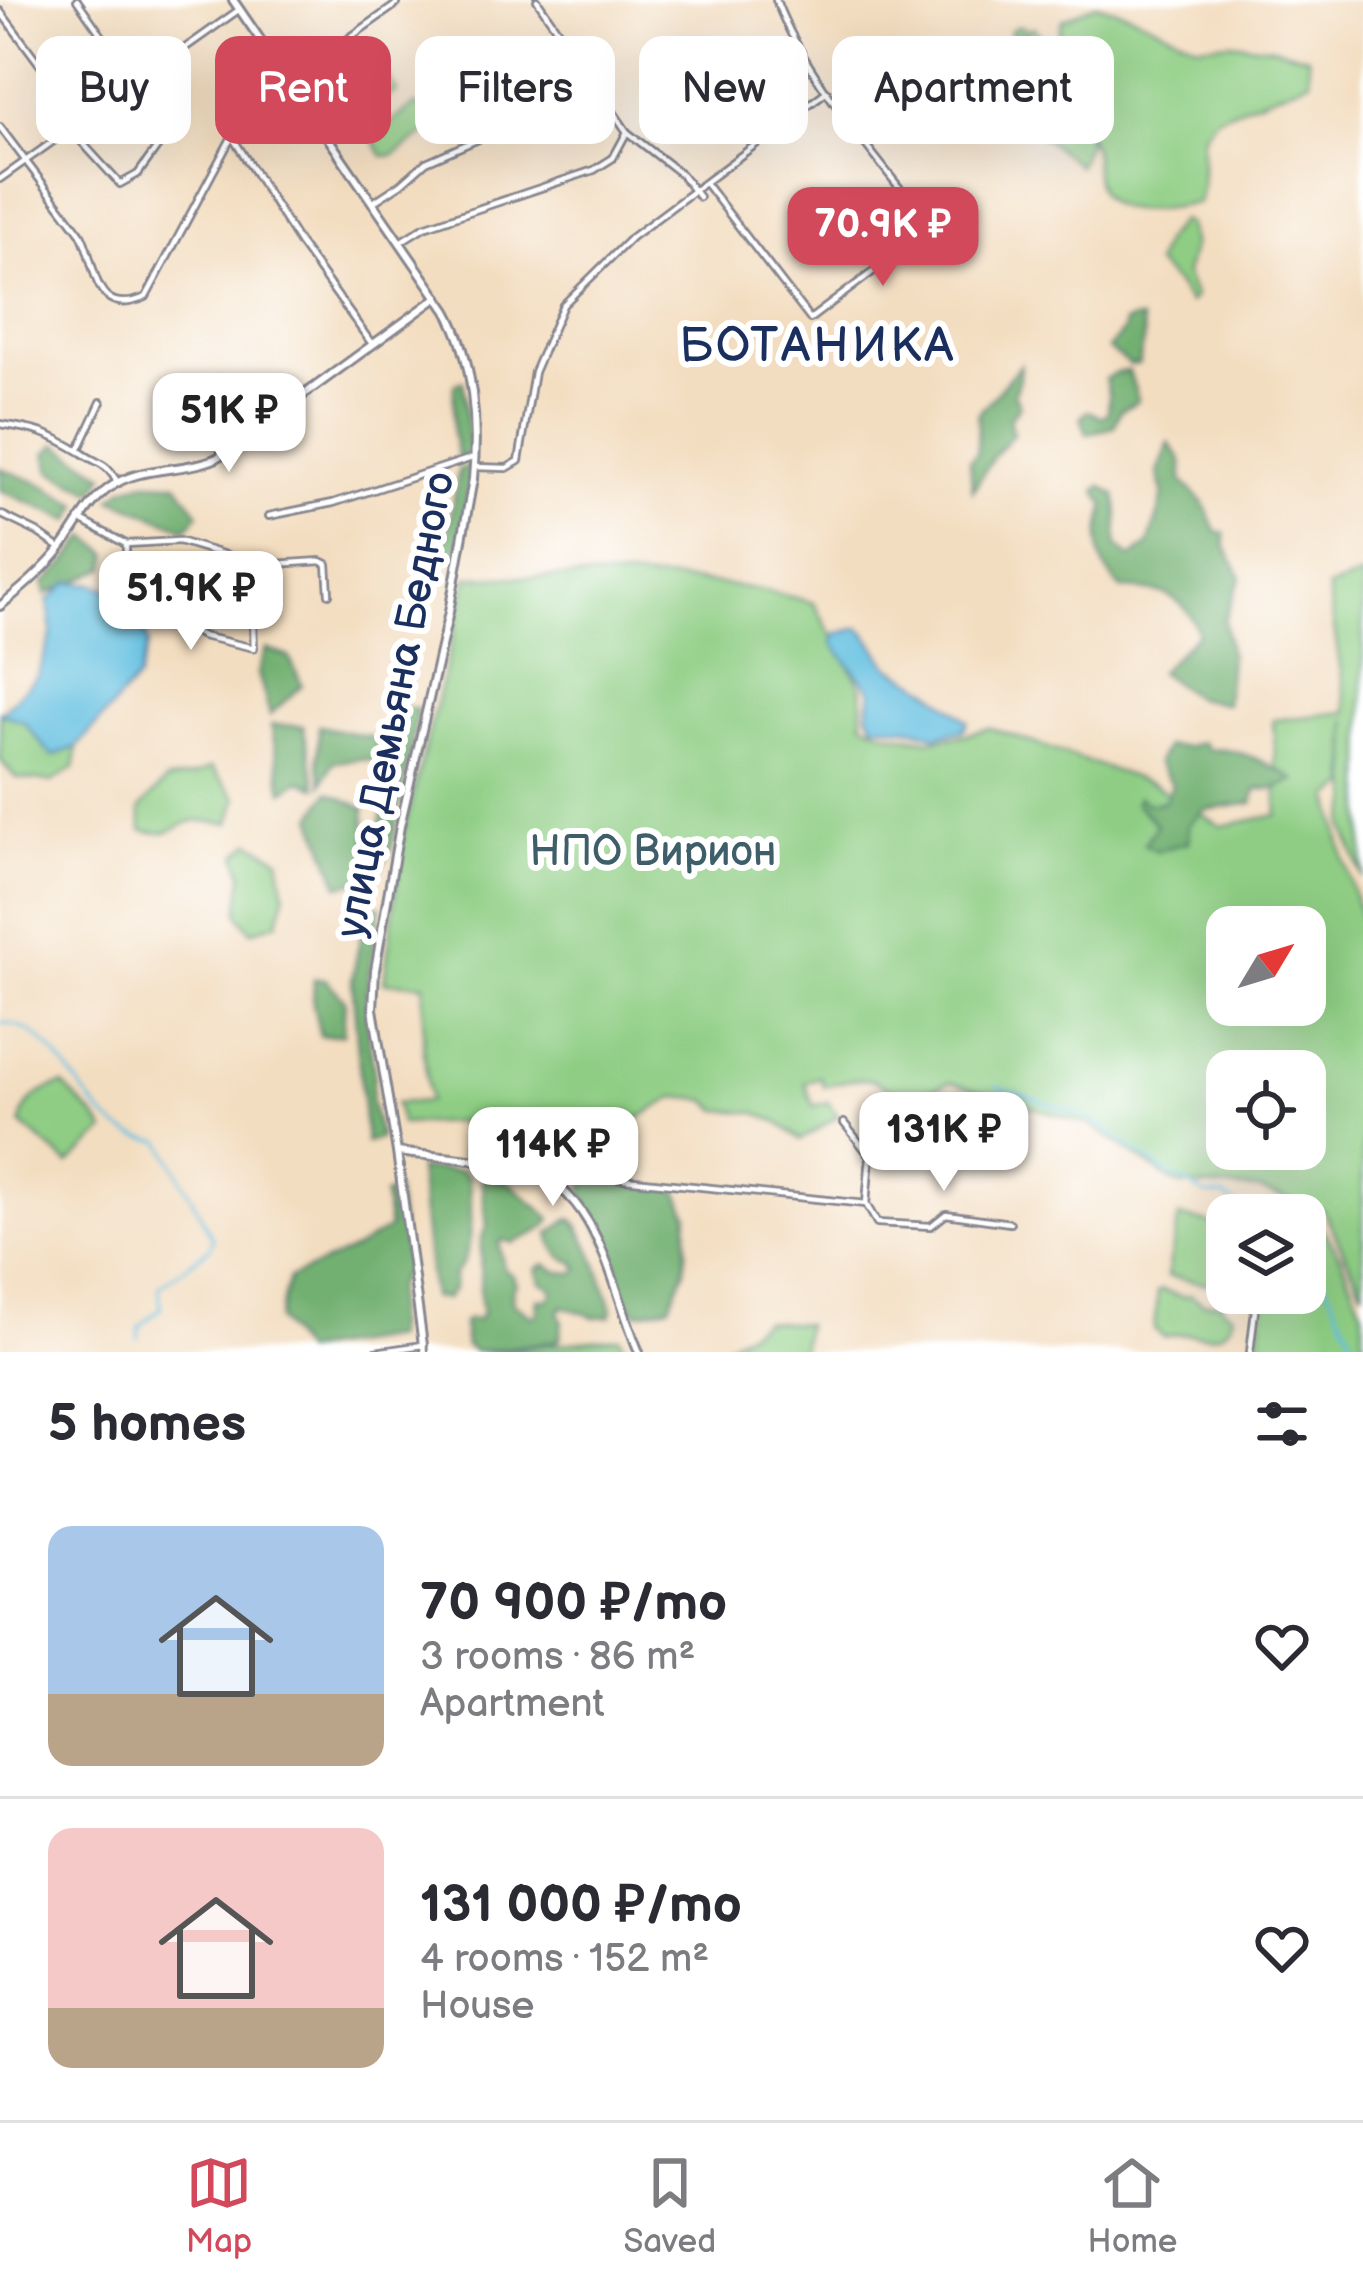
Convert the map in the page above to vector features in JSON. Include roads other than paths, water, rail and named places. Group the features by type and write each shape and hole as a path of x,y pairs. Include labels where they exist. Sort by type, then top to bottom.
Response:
{"street":[{"path":"77,0 102,36"},
{"name":"улица Демьяна Бедного","path":"233,0 259,36"},
{"path":"353,36 398,4 394,0"},
{"path":"537,0 561,36"},
{"path":"706,184 810,320 931,228 827,92 776,0"},
{"path":"191,43 240,9"},
{"path":"0,11 36,59"},
{"path":"474,467 507,468 519,461 534,372 563,305 632,237 697,194 827,92"},
{"path":"615,115 627,132 681,174 697,194"},
{"path":"0,127 81,234 94,281 119,302 132,304 146,297 226,144"},
{"path":"400,242 424,227 594,170 613,158 627,132"},
{"path":"0,179 48,144"},
{"path":"83,144 119,184 138,174 158,146"},
{"path":"237,144 300,244 372,344"},
{"name":"улица Демьяна Бедного","path":"333,144 458,332 475,458 459,564 400,826 375,970 375,1028 424,1348"},
{"path":"372,202 426,162 468,144"},
{"path":"0,606 60,548 100,496 118,483 217,458 438,297"},
{"path":"79,449 101,402"},
{"path":"0,424 55,436 103,462 118,483"},
{"path":"269,516 333,503 475,458"},
{"path":"0,514 60,548"},
{"path":"79,519 126,544 179,541 259,565 320,561 327,565 329,594"},
{"path":"126,544 130,570 202,636 254,648 252,600"},
{"path":"844,1123 870,1156 866,1204 877,1223 931,1226 946,1214 1010,1223"},
{"path":"397,1151 527,1170 557,1183 579,1206 606,1259 639,1352"},
{"path":"557,1183 585,1174 866,1204"},
{"path":"1250,1352 1255,1314"},
{"path":"375,1352 424,1348"}],"water":[{"path":"69,582 125,595 138,611 148,644 138,678 77,747 52,756 24,722 1,713 38,675 52,633 48,601"},
{"path":"859,628 889,666 930,690 968,721 963,730 936,736 874,724 868,713 871,691 833,643 836,634"}],"waterway":[{"path":"0,1023 19,1026 50,1048 117,1127 162,1141 213,1239 210,1248 159,1287 161,1308 140,1326 138,1338"},
{"path":"996,1086 1102,1126 1206,1195"},
{"path":"1326,1285 1358,1352"}],"district":[{"name":"БОТАНИКА","path":"818,346"}],"park label":[{"name":"НПО Вирион","path":"653,852"}]}
